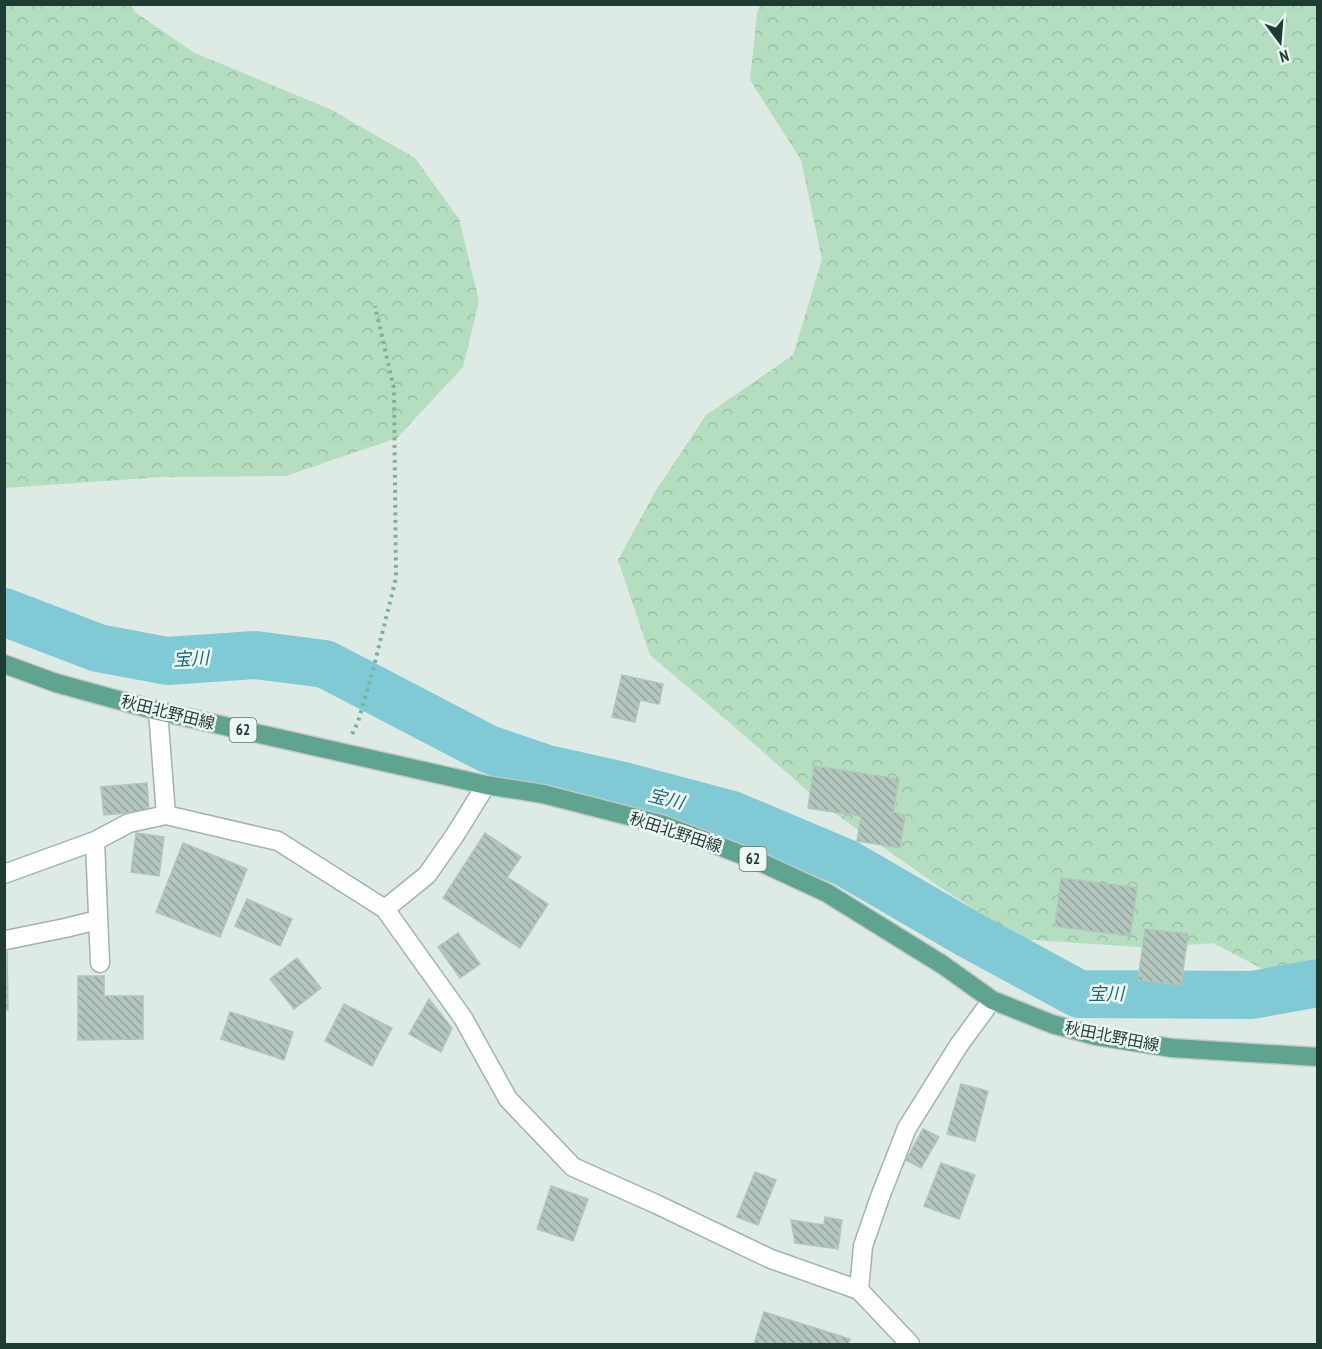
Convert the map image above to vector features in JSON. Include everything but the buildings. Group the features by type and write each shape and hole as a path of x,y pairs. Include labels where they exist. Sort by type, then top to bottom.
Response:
{"main road":[{"name":"秋田北野田線","path":"4,664 56,683 158,711 486,785 543,794 664,825 758,861 827,893 943,965 992,1000 1052,1024 1096,1036 1172,1048 1317,1057"}],"street":[{"path":"158,711 166,816"},
{"path":"385,909 427,875 486,785"},
{"path":"4,873 95,841 129,823 166,816 278,841 385,909 464,1018 508,1099 573,1167 771,1258 859,1290 910,1344"},
{"path":"95,841 100,963"},
{"path":"6,940 98,920"},
{"path":"859,1290 863,1246 907,1128 958,1045 992,1000"}],"path":[{"path":"358,722 396,578 394,389 375,306"}],"green space":[{"path":"5,4 130,5 136,13 195,53 330,109 415,158 459,219 479,301 463,367 397,438 286,476 163,477 5,488"},
{"path":"760,5 1317,5 1317,997 1213,943 1153,948 1019,939 827,808 650,655 618,560 655,492 706,415 793,355 822,259 801,160 750,80 757,13"}],"waterway":[{"name":"宝川","path":"4,612 98,648 167,661 255,655 325,664 488,749 547,769 623,786 732,815 846,863 970,935 1079,994 1252,995 1318,983"}]}
